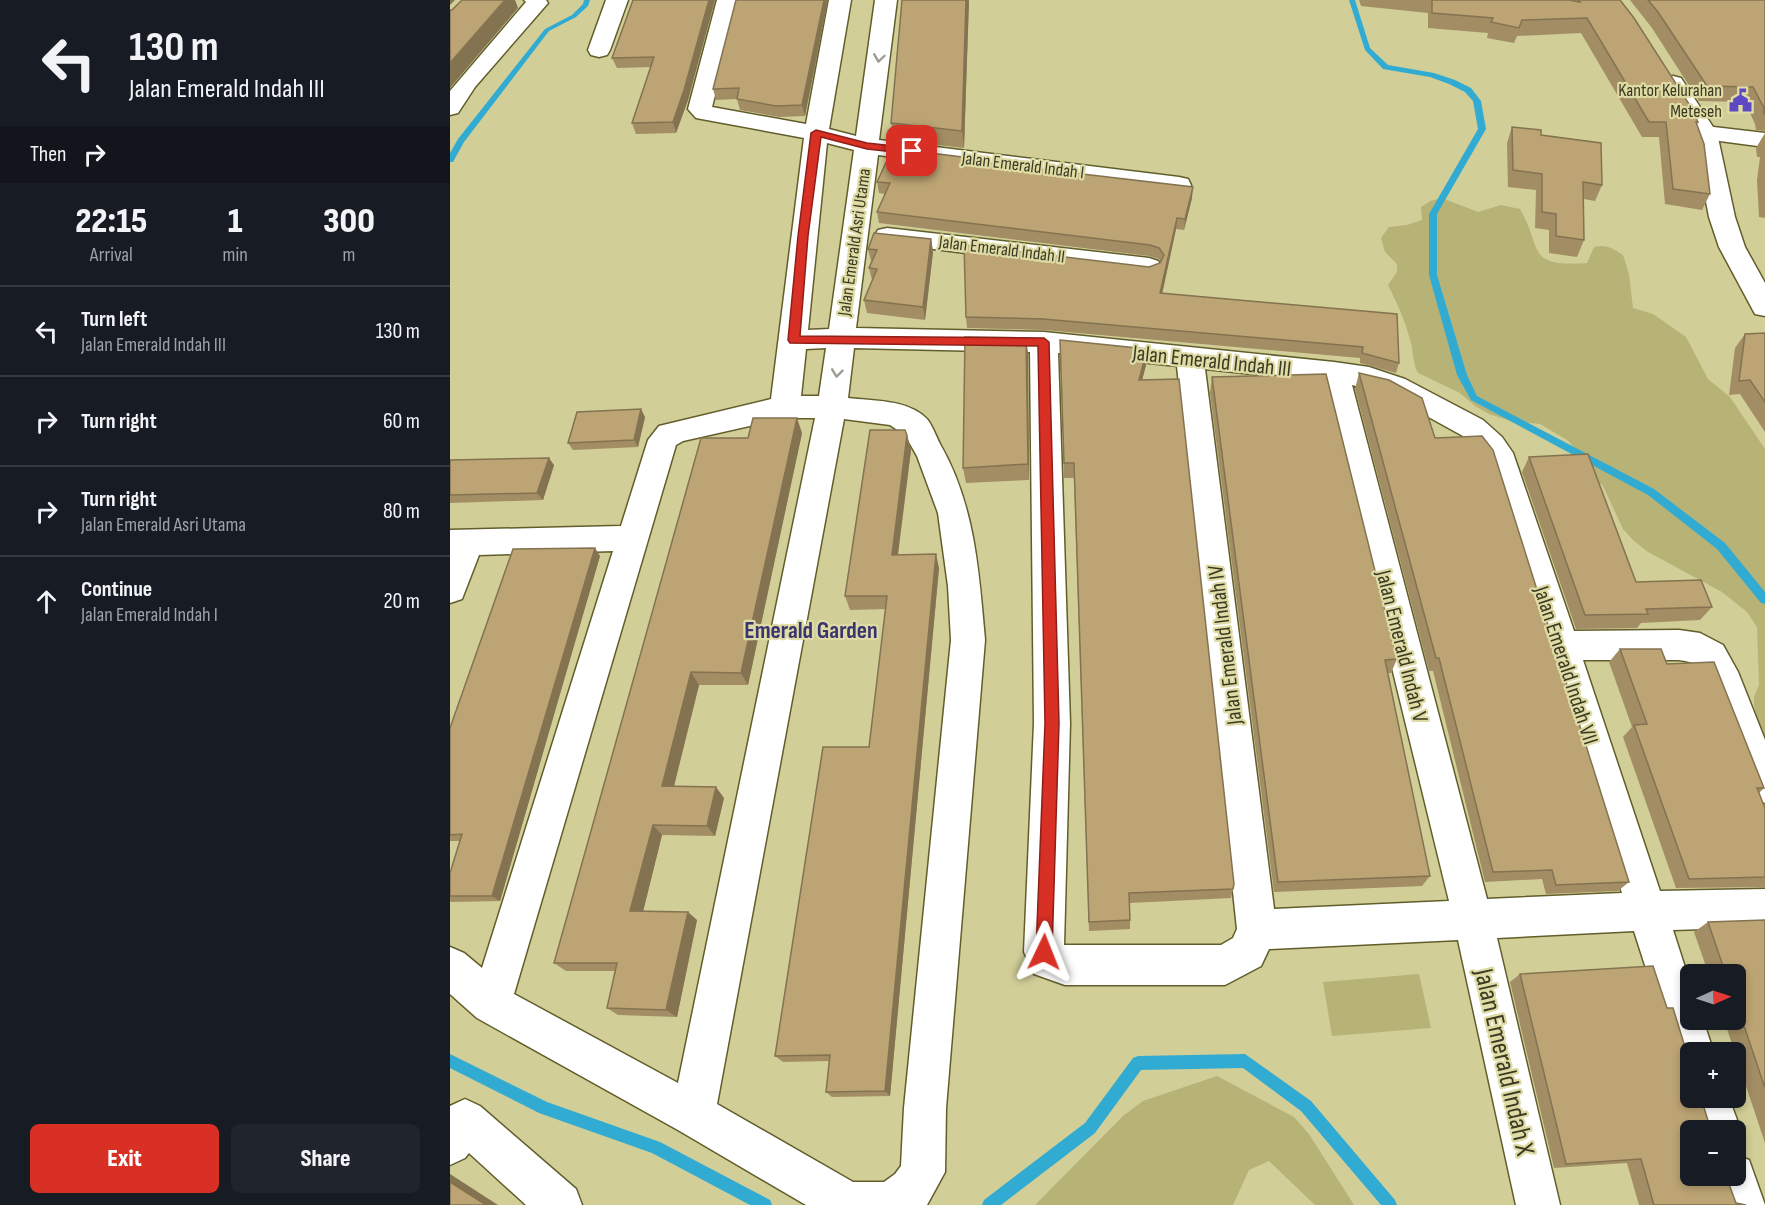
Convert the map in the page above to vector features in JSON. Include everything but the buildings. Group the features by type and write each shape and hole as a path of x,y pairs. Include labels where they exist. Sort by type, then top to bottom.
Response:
{"street":[{"path":"450,108 466,83 537,3 536,0"},
{"path":"599,50 617,0"},
{"name":"Jalan Emerald Asri Utama","path":"728,0 700,109 707,115 816,133 867,146"},
{"path":"785,407 816,133 840,0"},
{"name":"Jalan Emerald Asri Utama","path":"693,1115 832,407 886,0"},
{"path":"1663,67 1705,133 1722,217 1732,247 1765,306"},
{"path":"1705,133 1765,140"},
{"name":"Jalan Emerald Indah I","path":"867,146 1179,184"},
{"name":"Jalan Emerald Indah II","path":"855,232 1149,267"},
{"name":"Jalan Emerald Indah III","path":"794,340 841,338 1044,342 1190,359 1334,372 1370,377 1395,386 1473,428"},
{"path":"1044,342 1052,723 1044,952 1048,960 1065,965 1225,965 1247,952 1257,930 1646,911 1765,908"},
{"name":"Jalan Emerald Indah IV","path":"1190,359 1257,930"},
{"name":"Jalan Emerald Indah V","path":"1334,372 1473,920"},
{"path":"450,967 490,1004 693,1115 849,1205 891,1204 911,1190 923,1172 925,1108 968,640 964,586 954,513 932,456 916,428 897,415 832,407 785,407 669,434 663,440 490,1004"},
{"name":"Jalan Emerald Indah VII","path":"1473,428 1491,445 1502,461 1689,1042"},
{"path":"450,588 459,543 633,538"},
{"path":"1561,646 1679,645 1700,648 1711,655 1721,672 1765,786"},
{"name":"Jalan Emerald Indah X","path":"1473,920 1538,1205"},
{"path":"455,1124 560,1205"},
{"path":"1736,1186 1743,1205"}],"shaded area":[{"path":"1442,198 1478,212 1501,205 1520,209 1539,253 1553,262 1587,263 1594,247 1598,246 1609,247 1623,255 1629,274 1633,308 1653,314 1686,337 1708,379 1730,397 1765,449 1765,745 1759,731 1754,705 1754,697 1759,685 1757,627 1747,612 1722,592 1648,552 1634,541 1623,529 1603,486 1583,468 1577,450 1567,440 1540,424 1511,421 1489,414 1460,393 1418,373 1406,326 1388,285 1397,272 1397,264 1385,252 1381,238 1389,227 1422,220 1421,207 1430,201"},
{"path":"1419,974 1431,1028 1332,1036 1323,982"},
{"path":"1217,1076 1294,1117 1309,1134 1354,1205 1315,1205 1269,1161 1249,1170 1233,1205 1035,1205 1123,1116 1143,1101"}],"waterway":[{"path":"450,160 461,141 547,30 574,16 586,5 587,0"},
{"path":"1352,0 1367,49 1386,67 1431,75 1452,82 1468,90 1477,101 1482,129 1433,214 1433,275 1462,375 1474,398 1651,492 1721,546 1765,600"},
{"path":"450,1061 544,1108 655,1147 765,1205"},
{"path":"989,1205 1090,1128 1138,1063 1245,1061 1306,1106 1390,1205"}],"place":[{"name":"Kantor Kelurahan Meteseh","path":"1740,100"}],"district":[{"name":"Emerald Garden","path":"811,630"}],"route":[{"path":"912,151 867,146 816,133 803,236 803,257 794,340 841,338 1044,342 1052,723 1044,952"}]}
